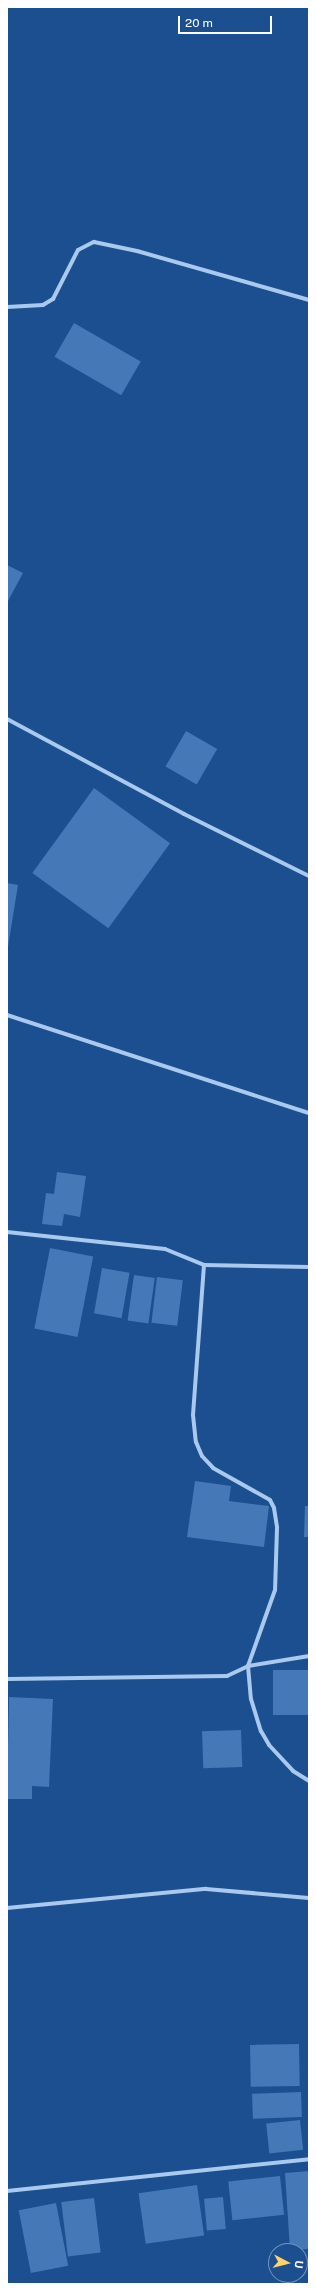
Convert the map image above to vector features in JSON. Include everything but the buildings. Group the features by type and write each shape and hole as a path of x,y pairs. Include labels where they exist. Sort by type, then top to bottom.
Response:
{"street":[{"path":"7,307 43,305 53,300 78,250 94,242 137,251 309,300"},
{"path":"7,719 184,814 309,876"},
{"path":"7,1015 309,1113"},
{"path":"7,1232 165,1249 204,1265 309,1267"},
{"path":"204,1265 193,1414 196,1442 202,1456 214,1468 270,1500 274,1508 277,1528 278,1557 275,1590 248,1666 251,1699 261,1731 269,1745 288,1766 309,1781"},
{"path":"7,1679 220,1677 227,1676 248,1666 309,1656"},
{"path":"7,1908 206,1889 309,1898"},
{"path":"7,2191 309,2159"}]}
